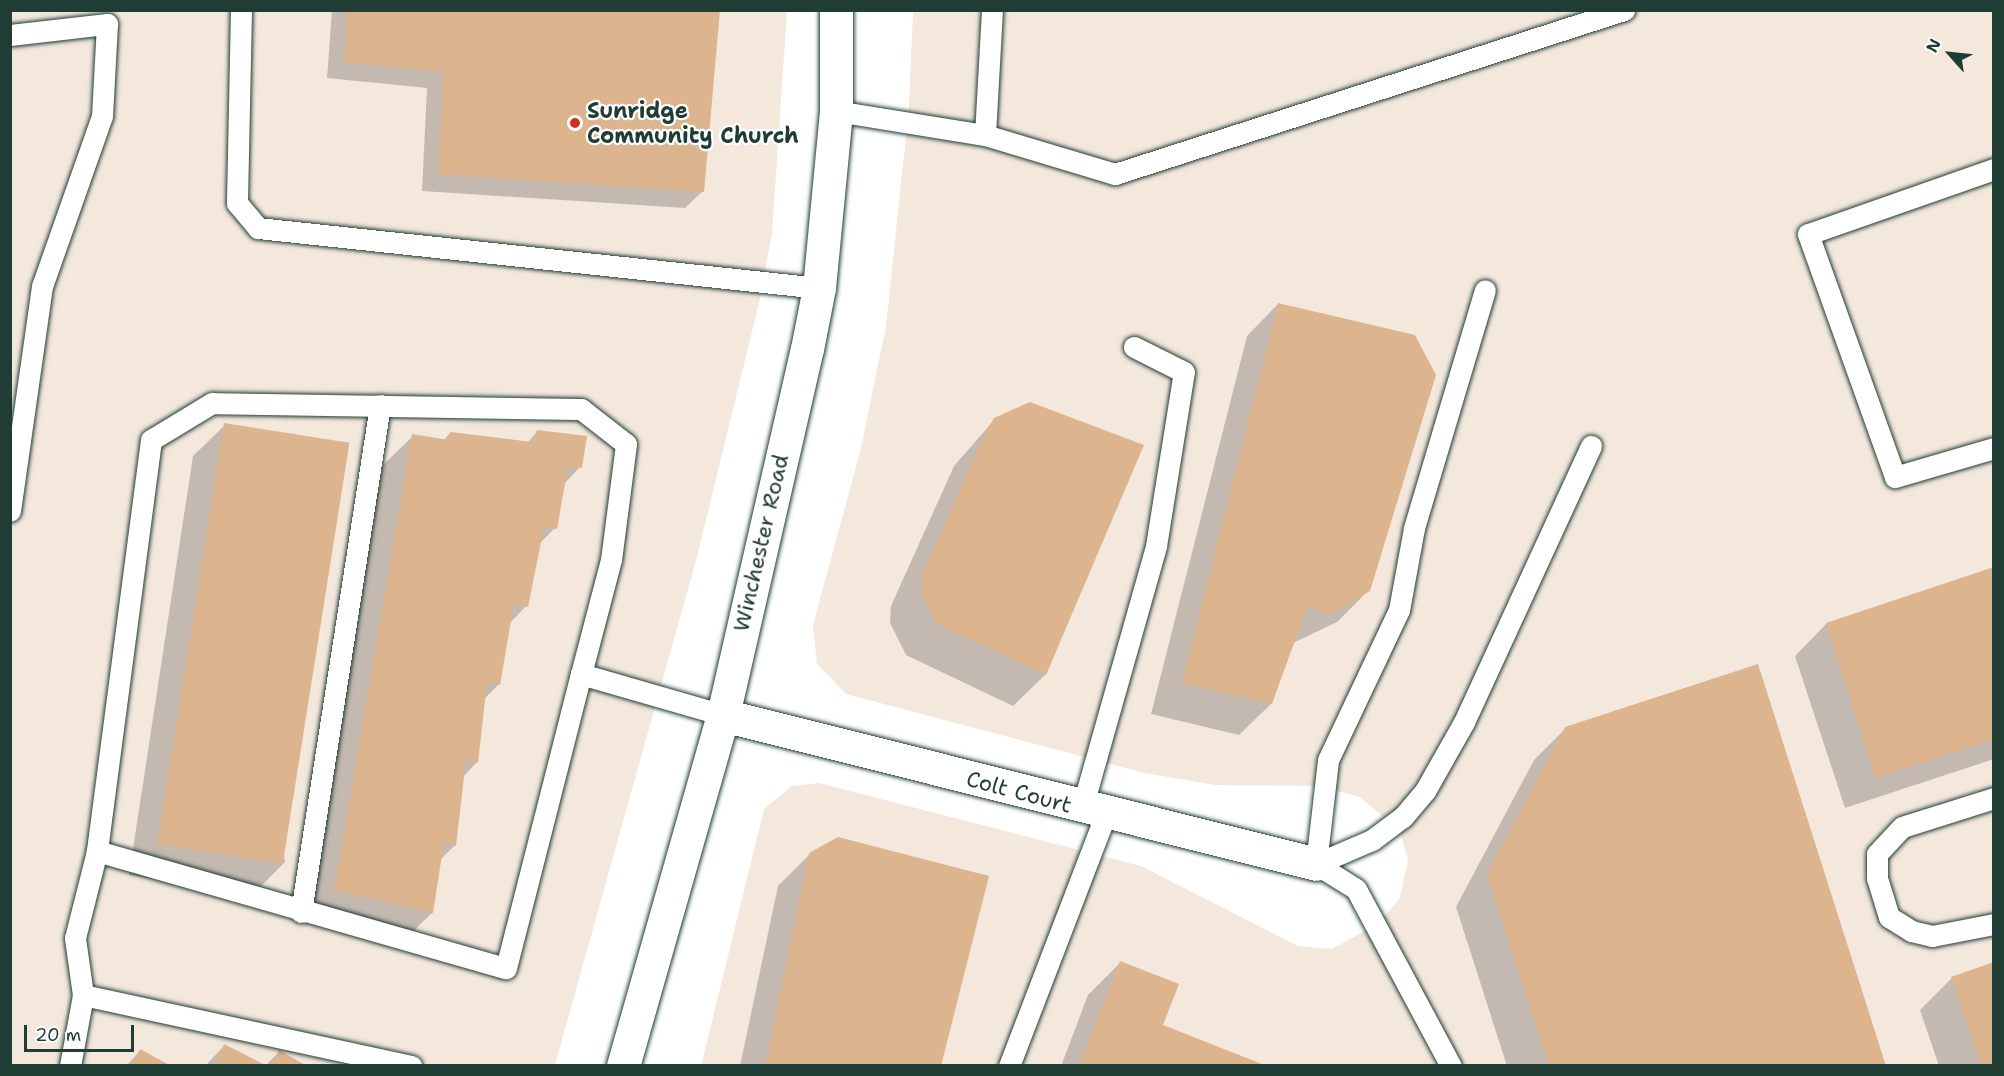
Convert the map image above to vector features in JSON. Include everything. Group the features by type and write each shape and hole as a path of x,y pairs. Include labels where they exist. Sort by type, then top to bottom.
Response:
{"street":[{"name":"Winchester Road","path":"623,1065 723,715 819,288 836,111 836,10"},
{"name":"Colt Court","path":"723,715 1316,864"}],"lane":[{"path":"241,10 237,203 258,228 819,288"},
{"path":"985,135 992,10"},
{"path":"836,111 985,135 1115,174 1624,10"},
{"path":"10,34 107,24 102,116 42,286 10,511"},
{"path":"1994,169 1808,234 1894,477 1994,448"},
{"path":"1316,864 1328,760 1399,610 1414,528 1485,290"},
{"path":"1009,1065 1094,810 1156,546 1184,372 1134,347"},
{"path":"70,1065 82,995 75,938 97,851 151,440 212,403 581,409 626,444 611,560 506,968 301,912 97,851"},
{"path":"301,912 380,405"},
{"path":"1316,864 1372,840 1403,817 1425,791 1464,722 1591,446"},
{"path":"581,674 723,715"},
{"path":"1994,798 1902,827 1877,854 1877,878 1889,917 1911,931 1932,936 1994,924"},
{"path":"1316,864 1356,889 1451,1065"},
{"path":"82,995 411,1065"}],"shaded area":[{"path":"10,11 787,11 772,234 759,303 697,557 555,1065 11,1065"},
{"path":"913,11 1993,11 1993,1065 701,1066 764,809 792,786 819,783 1141,866 1298,946 1332,949 1376,925 1399,900 1408,861 1400,831 1360,797 1318,786 1215,785 1145,773 846,694 817,664 813,625 860,452 886,326 909,107"}],"building":[{"name":"Sunridge Community Church","path":"347,10 720,10 704,192 438,174 443,72 344,62"},
{"path":"1278,303 1415,335 1436,375 1370,591 1331,614 1307,607 1272,704 1182,683"},
{"path":"1030,402 1144,445 1046,675 937,624 921,591 923,573 985,433 994,418"},
{"path":"224,423 349,443 283,864 157,844"},
{"path":"537,430 587,436 582,468 568,467 557,529 544,527 528,607 514,603 500,685 487,683 478,763 466,760 456,846 444,842 433,913 334,890 412,434 449,440 450,432 532,442"},
{"path":"1994,567 1994,739 1876,778 1826,623"},
{"path":"1758,664 1886,1066 1549,1066 1487,874 1565,727"},
{"path":"838,837 989,876 941,1066 765,1066 809,853"},
{"path":"1120,961 1179,984 1163,1025 1267,1066 1079,1066"},
{"path":"1994,962 1994,1066 1981,1066 1951,977"},
{"path":"224,1044 267,1066 215,1066"},
{"path":"140,1049 171,1066 131,1066"},
{"path":"279,1050 307,1066 271,1066"}],"place":[{"name":"Sunridge Community Church","path":"575,123"}]}
